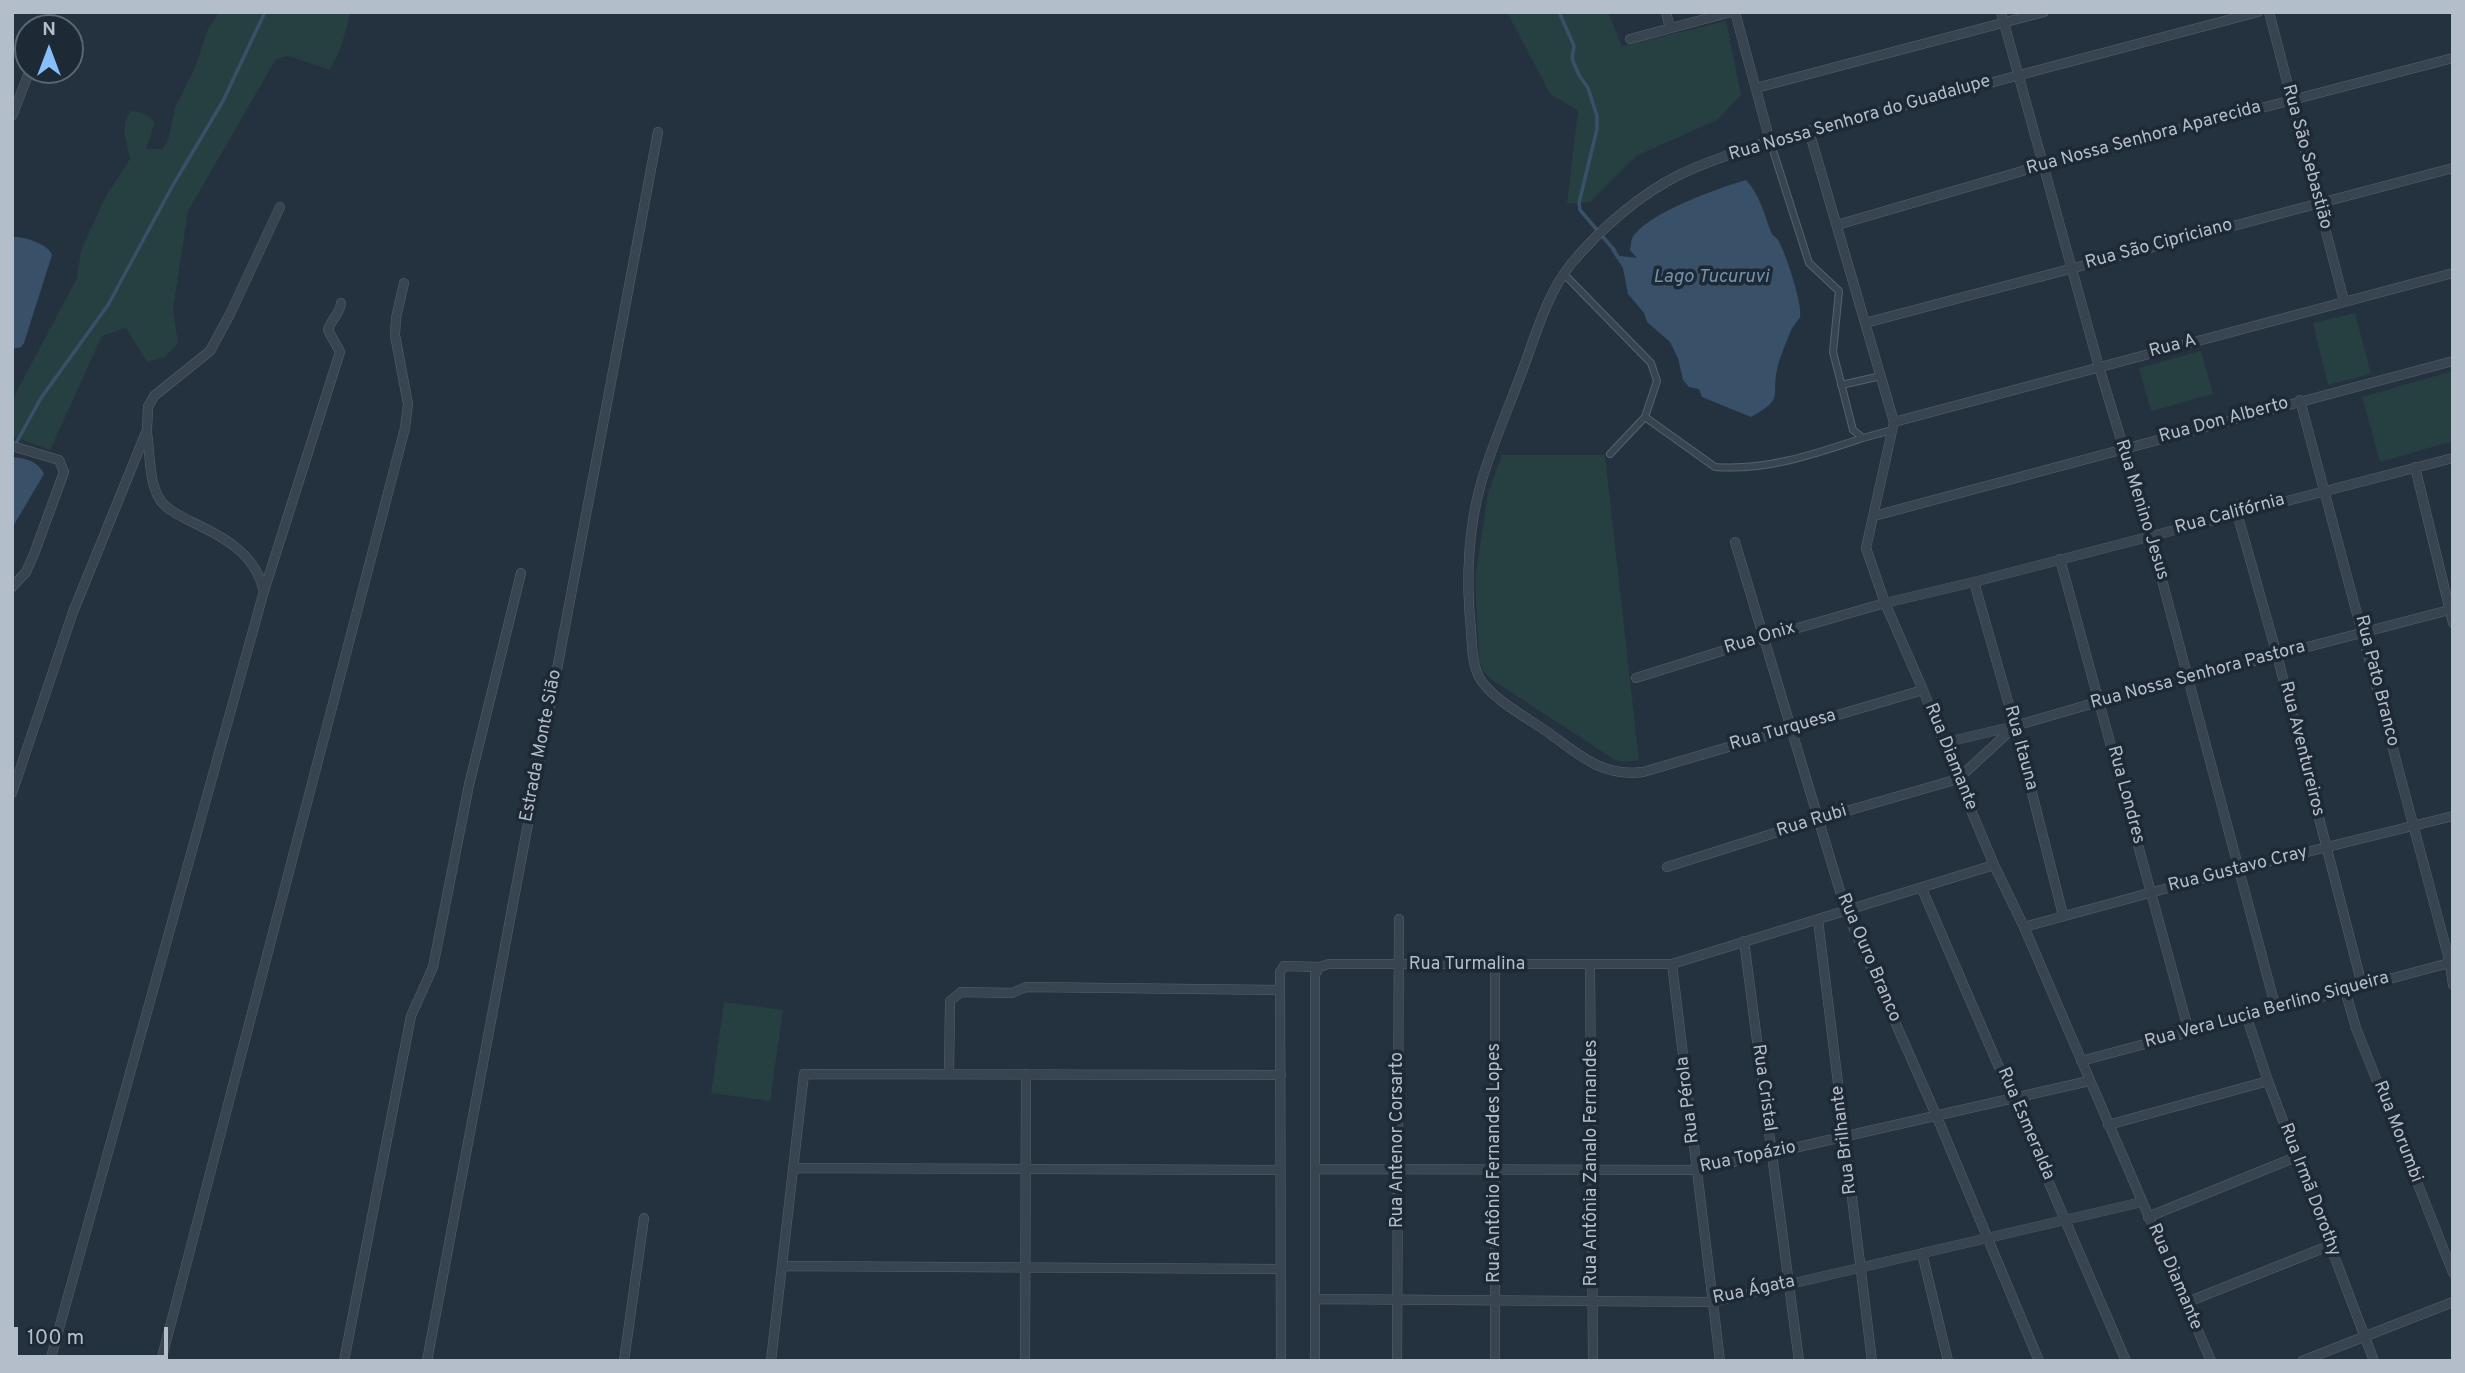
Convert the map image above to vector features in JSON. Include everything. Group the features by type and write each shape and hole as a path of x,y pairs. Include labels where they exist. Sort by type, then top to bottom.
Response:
{"street":[{"path":"1666,12 1670,28"},
{"path":"1630,38 1733,12 1770,141 1810,263 1839,291 1833,352 1853,430 1863,438"},
{"name":"Rua Menino Jesus","path":"2001,12 2099,367 2150,535 2276,1009"},
{"path":"1756,88 2044,12"},
{"name":"Rua Nossa Senhora do Guadalupe","path":"1643,772 1627,774 1611,771 1583,758 1485,686 1474,662 1468,582 1472,535 1481,485 1541,320 1552,293 1564,274 1601,234 1643,198 1697,166 1770,141 2259,12"},
{"name":"Rua São Sebastião","path":"2269,12 2344,301"},
{"name":"Rua Nossa Senhora Aparecida","path":"1837,225 2043,165 2453,58"},
{"path":"12,116 25,84"},
{"name":"Rua Diamante","path":"1809,131 1881,376 1893,426 1866,548 1885,603 1994,865 2024,927 2211,1361"},
{"name":"Estrada Monte Sião","path":"427,1361 658,132"},
{"name":"Rua São Cipriciano","path":"1865,323 2453,168"},
{"path":"264,591 260,574 240,549 176,514 160,499 154,484 147,430 148,407 154,396 210,351 280,206"},
{"name":"Rua A","path":"1893,426 2099,367 2453,273"},
{"path":"1564,274 1651,363 1657,382 1645,417 1610,454"},
{"path":"161,1361 405,428 408,404 395,335 404,283"},
{"path":"50,1361 264,591 340,352 328,330 330,323 340,312 341,303"},
{"name":"Rua Don Alberto","path":"1874,516 2453,361"},
{"path":"1842,385 1881,376"},
{"name":"Rua Pato Branco","path":"2300,400 2451,962 2453,985"},
{"path":"1645,417 1714,467 1726,468 1791,461 1893,426"},
{"path":"12,793 73,612 147,430"},
{"path":"12,587 26,572 64,472 59,460 16,448"},
{"name":"Rua Califórnia","path":"1885,603 2453,458"},
{"path":"2415,467 2453,624"},
{"name":"Rua Aventureiros","path":"2237,513 2277,655 2362,985"},
{"name":"Rua Ouro Branco","path":"1735,542 1846,911 1937,1116 2039,1361"},
{"name":"Rua Londres","path":"2060,559 2101,701 2189,1032"},
{"path":"344,1361 411,1016 433,967 469,785 521,573"},
{"name":"Rua Itauna","path":"1974,582 2015,726 2063,915"},
{"name":"Rua Onix","path":"1636,678 1885,603"},
{"name":"Rua Nossa Senhora Pastora","path":"1943,743 2451,609"},
{"name":"Rua Turquesa","path":"1643,772 1923,690"},
{"path":"1958,779 2015,726"},
{"name":"Rua Rubi","path":"1667,867 1958,779"},
{"name":"Rua Gustavo Cray","path":"2024,927 2238,869 2453,816"},
{"name":"Rua Turmalina","path":"1280,990 1280,972 1284,966 1672,964 1994,865"},
{"name":"Rua Esmeralda","path":"1922,889 2126,1361"},
{"name":"Rua Antenor Corsarto","path":"1397,1361 1399,919"},
{"name":"Rua Brilhante","path":"1818,920 1872,1361"},
{"name":"Rua Cristal","path":"1744,941 1799,1361"},
{"name":"Rua Vera Lucia Berlino Siqueira","path":"2081,1061 2451,962"},
{"name":"Rua Pérola","path":"1672,964 1720,1361"},
{"name":"Rua Antônia Zanalo Fernandes","path":"1590,965 1593,1361"},
{"name":"Rua Antônio Fernandes Lopes","path":"1495,966 1495,1361"},
{"path":"1315,1361 1315,975 1319,967"},
{"path":"949,1074 950,1001 961,992 1012,993 1026,987 1280,990 1281,1361"},
{"name":"Rua Morumbi","path":"2345,990 2356,1028 2453,1273"},
{"name":"Rua Irmã Dorothy","path":"2247,1018 2296,1157 2374,1361"},
{"path":"771,1361 804,1074 1281,1075"},
{"path":"1025,1361 1026,1074"},
{"name":"Rua Topázio","path":"1315,1169 1697,1170 2015,1100 2089,1081"},
{"path":"2108,1125 2268,1081"},
{"path":"2148,1217 2296,1157"},
{"path":"794,1168 1279,1170"},
{"name":"Rua Ágata","path":"1315,1300 1713,1302 2142,1202"},
{"path":"624,1361 644,1218"},
{"path":"2185,1303 2330,1245"},
{"path":"1922,1253 1948,1361"},
{"path":"782,1266 1279,1269"},
{"path":"2302,1361 2453,1302"}],"green space":[{"path":"219,12 351,12 341,47 330,70 288,56 276,59 188,211 173,309 178,343 165,357 147,362 126,328 102,336 50,450 12,436 12,400 77,278 81,250 106,196 130,159 125,134 127,116 131,111 138,112 155,122 146,149 163,149 169,137 175,108 196,65 207,31"},
{"path":"1507,12 1608,12 1622,46 1726,21 1741,95 1717,120 1636,156 1590,202 1567,204 1578,110 1550,94"},
{"path":"2355,313 2371,374 2328,385 2313,323"},
{"path":"2201,351 2213,394 2151,411 2139,368"},
{"path":"2453,371 2453,441 2380,462 2362,397"},
{"path":"1502,455 1605,455 1639,760 1615,760 1491,679 1483,671 1479,661 1475,579 1488,493"},
{"path":"724,1002 783,1010 770,1101 711,1093"}],"water":[{"name":"Lago Tucuruvi","path":"1746,180 1758,198 1772,234 1781,246 1793,278 1800,311 1800,317 1791,330 1779,361 1773,401 1751,417 1702,397 1699,389 1689,387 1683,380 1678,358 1670,342 1647,322 1644,313 1628,294 1623,268 1611,250 1613,248 1620,256 1637,258 1630,250 1631,241 1656,217 1686,202"},
{"path":"12,237 35,242 46,247 52,255 24,343 21,347 12,349"},
{"path":"12,457 31,461 44,474 12,528"}],"waterway":[{"path":"15,445 41,398 108,305 173,185 223,101 265,12"},
{"path":"1559,12 1574,46 1572,59 1588,88 1597,116 1597,129 1579,203 1580,210 1615,251"}]}
